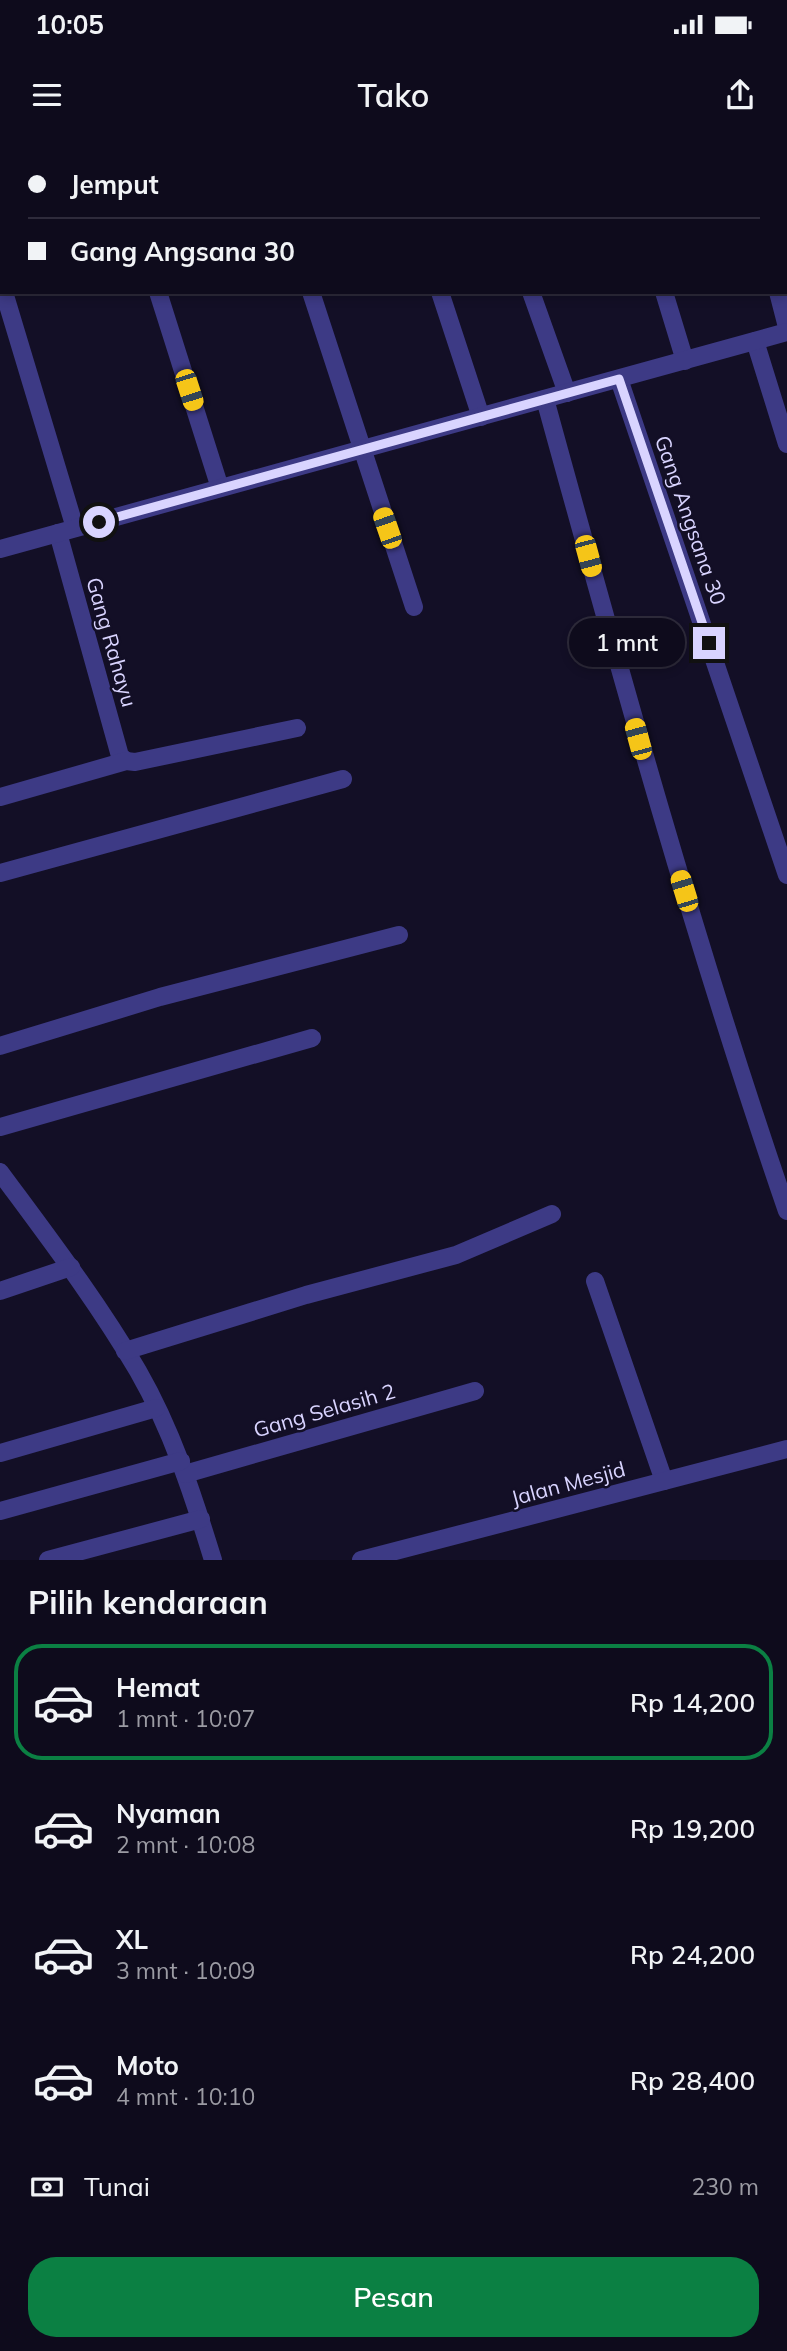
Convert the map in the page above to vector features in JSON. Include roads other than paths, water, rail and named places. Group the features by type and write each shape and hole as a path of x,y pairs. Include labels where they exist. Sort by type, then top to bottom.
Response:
{"street":[{"name":"Gang Rahayu","path":"6,294 121,756 126,761"},
{"path":"160,294 220,488"},
{"path":"312,294 360,450 414,607"},
{"path":"441,294 481,417"},
{"path":"532,294 567,393"},
{"path":"665,294 685,361"},
{"path":"0,549 755,341 787,329 778,294"},
{"path":"755,341 787,444"},
{"name":"Gang Angsana 30","path":"619,379 787,875"},
{"path":"545,399 645,765 747,1094 787,1211"},
{"path":"0,797 126,761 135,762 297,728"},
{"path":"0,873 343,779"},
{"path":"0,1046 160,997 399,935"},
{"path":"0,1127 312,1038"},
{"path":"0,1172 71,1267 125,1351 156,1408 183,1467 213,1560"},
{"path":"125,1351 306,1295 456,1255 552,1214"},
{"path":"0,1291 71,1267"},
{"path":"595,1281 664,1481"},
{"name":"Gang Selasih 2","path":"0,1511 183,1467 475,1391"},
{"path":"0,1453 156,1408"},
{"name":"Jalan Mesjid","path":"360,1560 787,1449"},
{"path":"48,1560 201,1519"}]}
